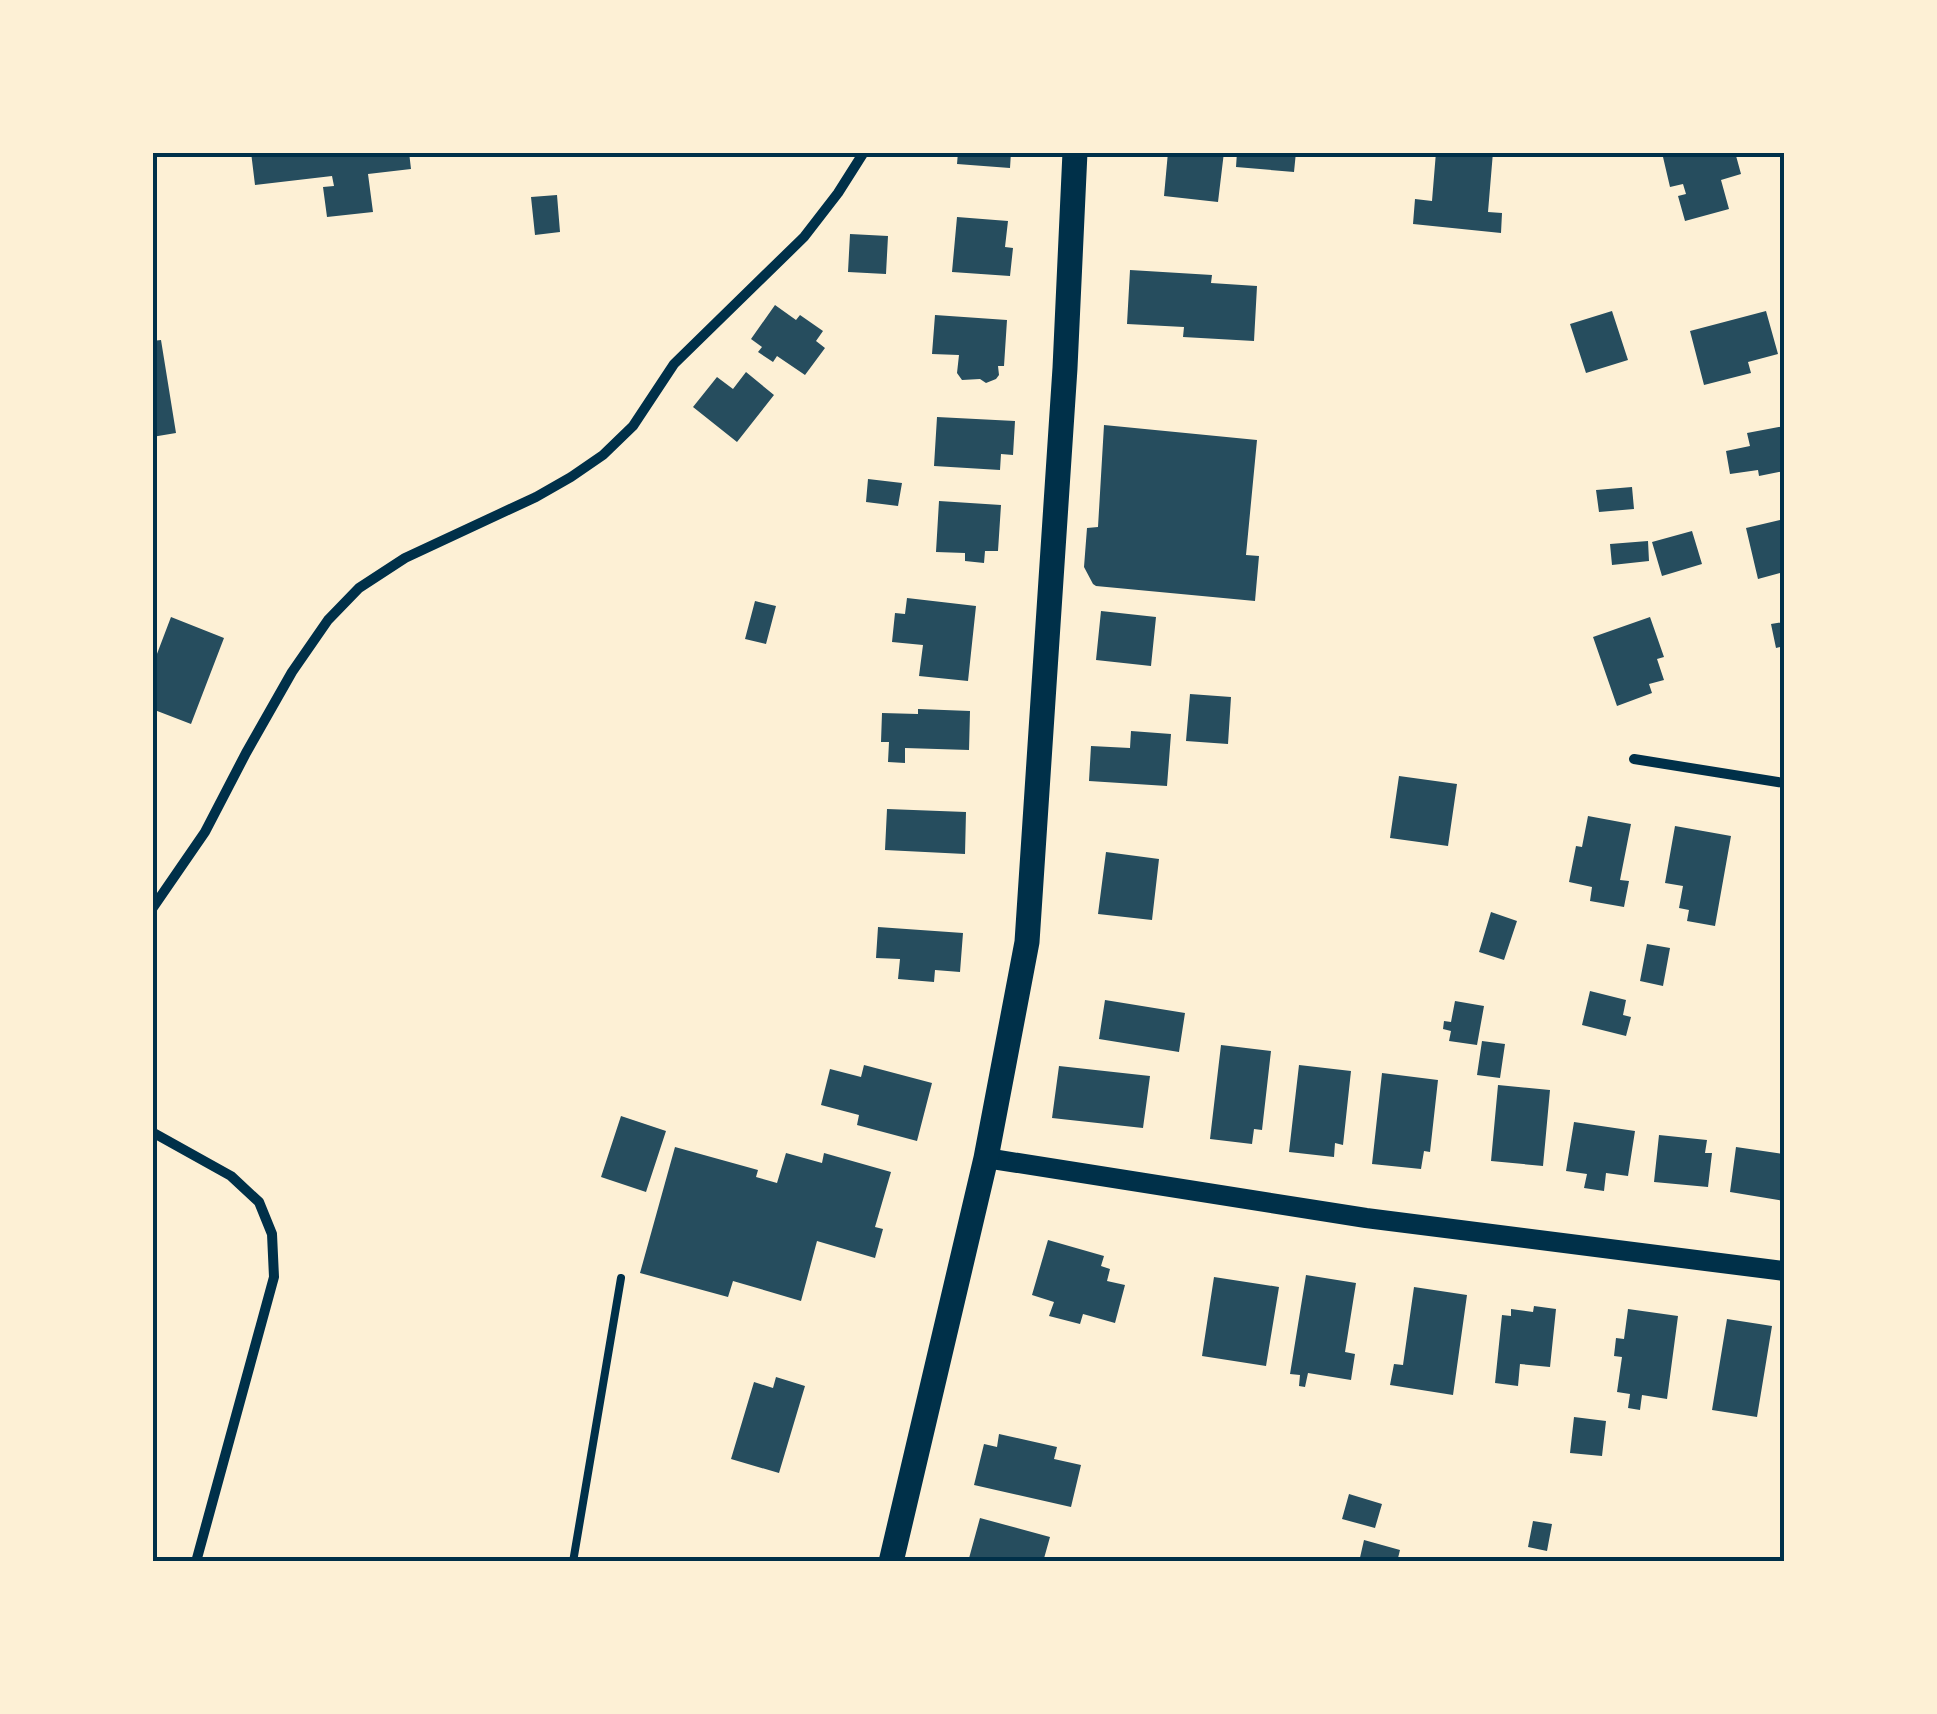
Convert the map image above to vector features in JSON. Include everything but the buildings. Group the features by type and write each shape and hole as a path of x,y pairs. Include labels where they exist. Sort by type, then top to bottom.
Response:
{"main road":[{"path":"891,1562 986,1158 1027,942 1065,368 1075,152"},
{"path":"986,1158 1366,1218 1784,1271"}],"street":[{"path":"152,909 205,832 292,672 328,620 359,588 405,558 536,497 602,456 633,426 674,364 804,237 864,152"},
{"path":"1634,759 1784,783"},
{"path":"152,1132 231,1176 259,1202 272,1234 274,1277 196,1562"}],"lane":[{"path":"573,1562 621,1278"}]}
